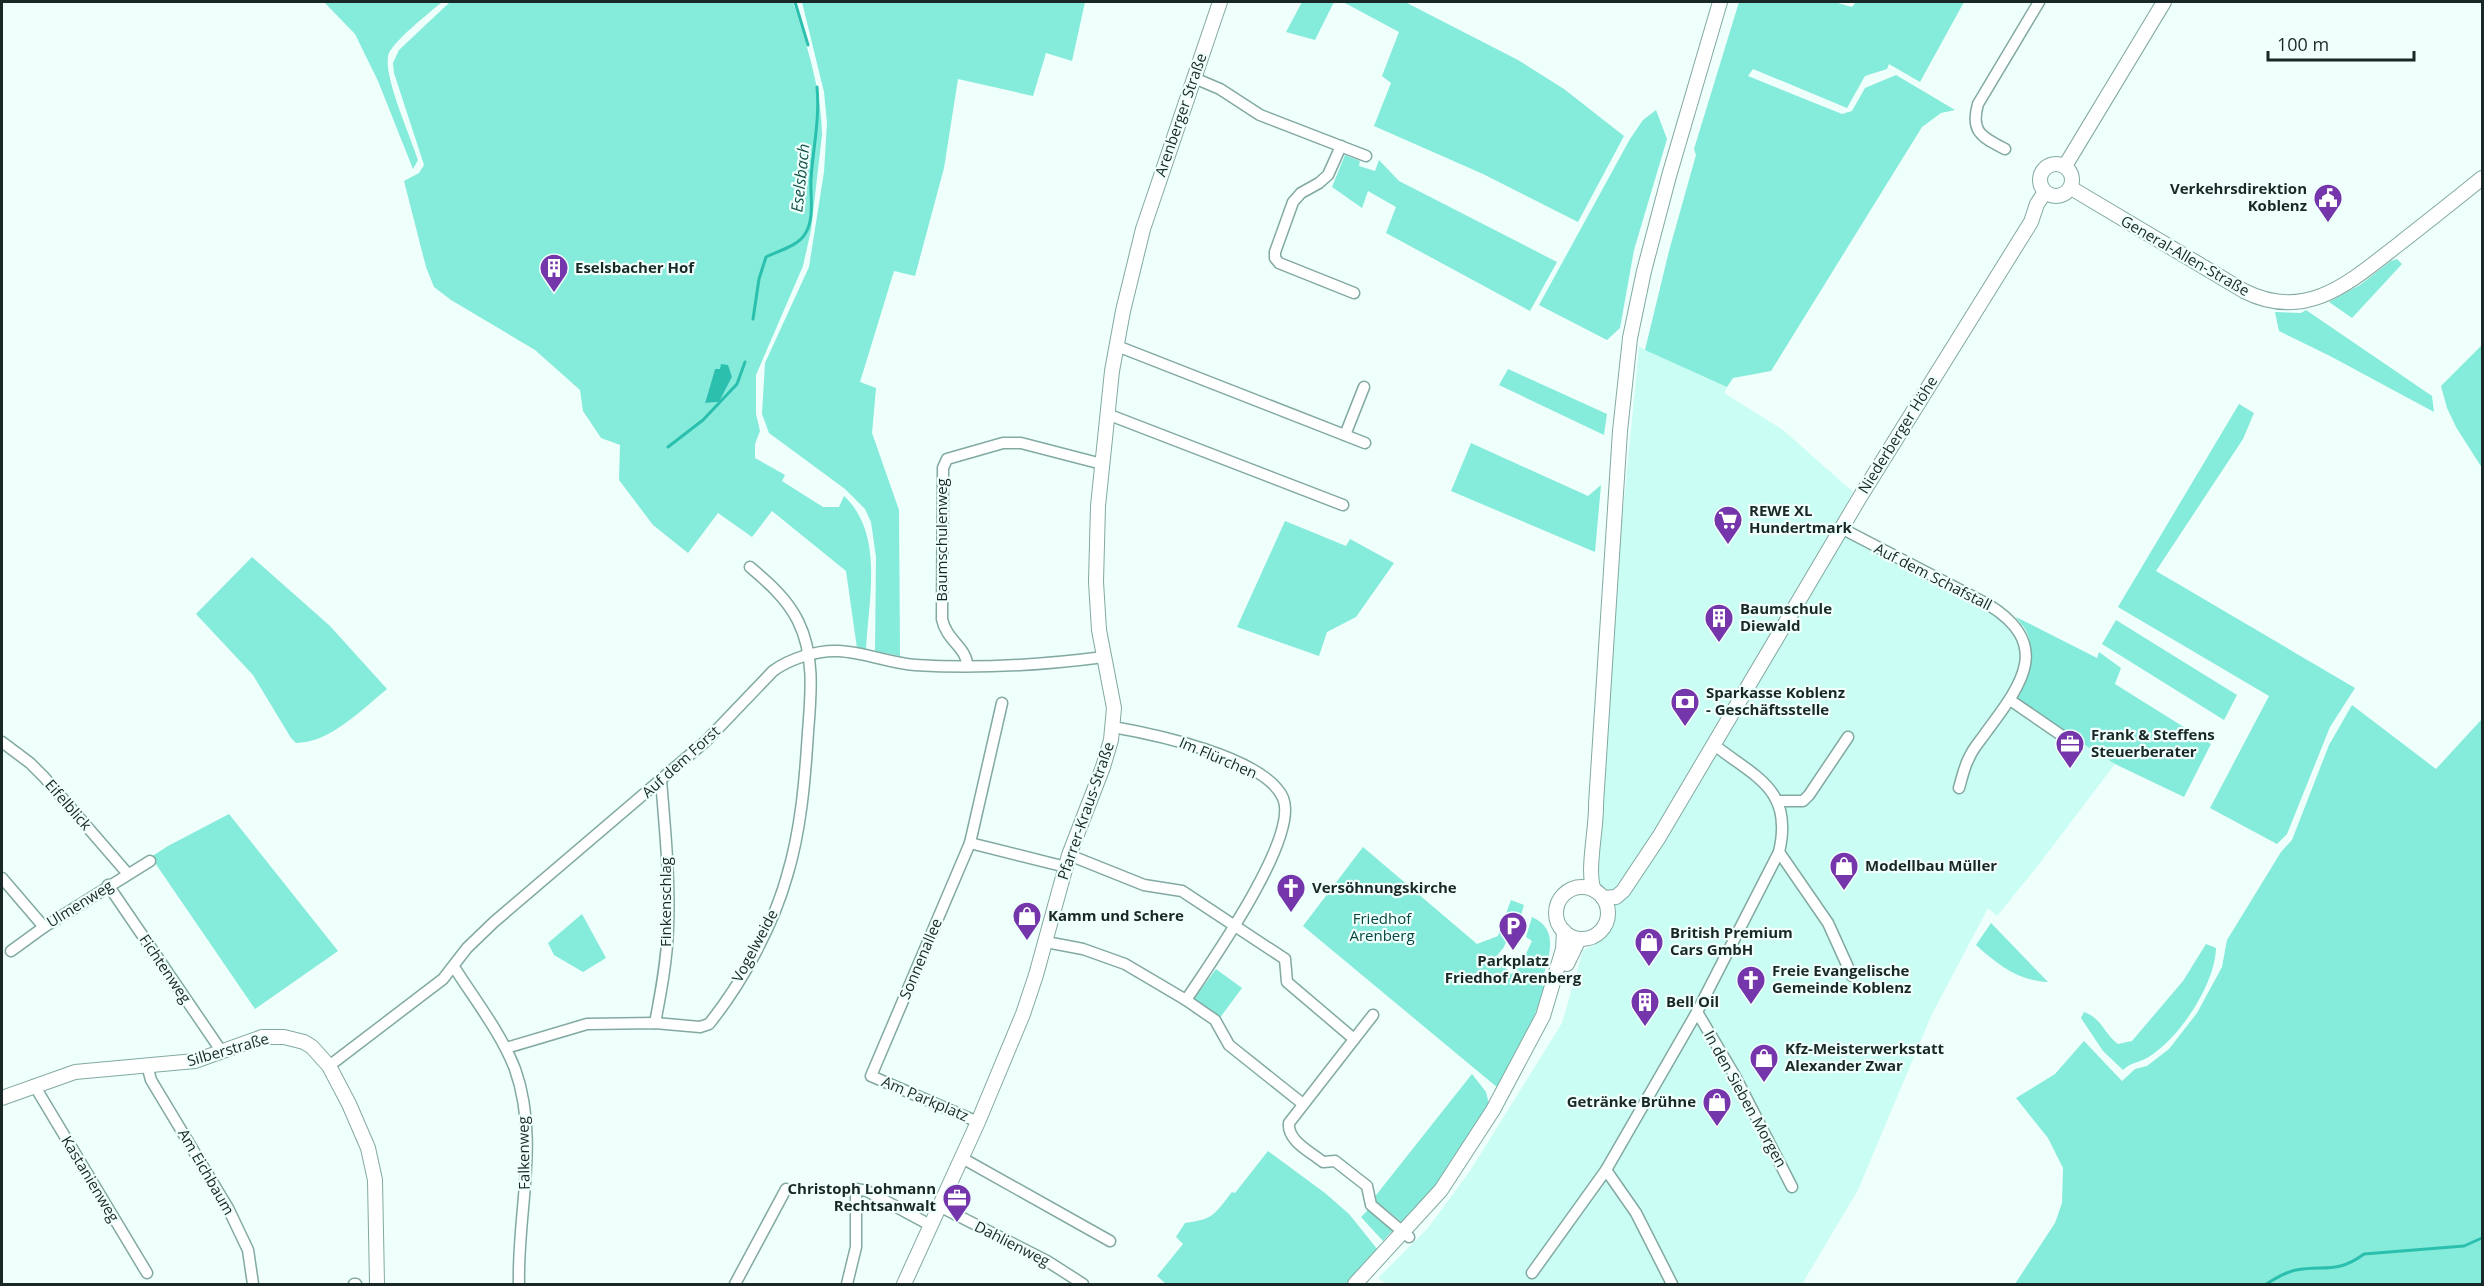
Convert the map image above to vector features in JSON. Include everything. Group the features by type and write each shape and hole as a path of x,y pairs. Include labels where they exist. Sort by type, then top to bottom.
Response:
{"street":[{"name":"Arenberger Straße","path":"1143,229 1220,2"},
{"path":"1579,939 1564,931 1558,923 1557,908 1563,896 1576,888 1582,876 1596,804 1620,431 1630,338 1644,271 1666,187 1720,2"},
{"path":"2005,149 1983,137 1975,124 1974,117 1978,104 2038,2"},
{"path":"2065,166 2163,2"},
{"path":"1194,78 1220,89 1260,115 1366,156"},
{"path":"1341,146 1328,175 1319,183 1300,193 1293,202 1275,252 1275,258 1279,263 1354,293"},
{"path":"2051,164 2065,166 2072,174 2071,188 2063,195 2049,194 2040,184 2043,170 2051,164"},
{"name":"General-Allen-Straße","path":"2071,188 2244,291 2269,302 2282,304 2308,301 2358,277 2482,178"},
{"name":"Niederberger Höhe","path":"1598,894 1616,897 1623,891 1659,837 1841,528 2031,222 2037,204 2049,194"},
{"name":"Pfarrer-Kraus-Straße","path":"904,1284 978,1122 1023,1014 1068,861 1103,767 1113,728 1114,708 1104,657 1096,595 1096,541 1107,414 1117,346 1143,229"},
{"path":"1117,346 1365,443"},
{"path":"1345,435 1364,387"},
{"path":"1107,414 1343,505"},
{"name":"Baumschulenweg","path":"967,665 965,655 950,639 942,619 943,468 947,459 1003,443 1021,443 1102,464"},
{"name":"Auf dem Schafstall","path":"1841,528 2005,615 2024,643 2027,664 2010,700 1969,756 1959,788"},
{"path":"750,567 774,587 788,604 799,622 810,656"},
{"name":"Auf dem Forst","path":"329,1066 443,980 466,948 706,741 773,671 784,663 837,651 913,664 1049,663 1104,657"},
{"name":"Vogelweide","path":"506,1048 587,1024 655,1023 700,1028 710,1024 744,970 771,920 788,875 799,822 810,705 810,656"},
{"path":"2010,700 2077,746"},
{"name":"Sonnenallee","path":"871,1076 970,843 1002,703"},
{"name":"Im Flürchen","path":"1113,728 1162,736 1202,747 1264,777 1279,791 1286,812 1282,832 1255,890 1186,1000"},
{"path":"1713,744 1761,778 1779,801 1803,801 1848,736"},
{"name":"Eifelblick","path":"2,742 44,777 128,874"},
{"name":"Finkenschlag","path":"655,1023 663,981 668,928 668,880 661,780"},
{"name":"In den Sieben Morgen","path":"1532,1273 1606,1170 1697,1012 1779,852 1782,837 1779,801"},
{"path":"1362,1284 1466,1166 1495,1123 1543,1030 1572,951 1579,939 1596,934 1604,926 1608,914 1591,877 1597,818 1596,804"},
{"name":"Niederberger Höhe","path":"1608,914 1626,900 1635,889 1659,837"},
{"path":"970,843 1068,861 1144,885 1182,891 1285,959 1287,982 1354,1039"},
{"path":"1779,852 1828,923 1852,976"},
{"name":"Ulmenweg","path":"12,951 108,885 150,861"},
{"path":"2,878 44,927"},
{"name":"Fichtenweg","path":"108,885 222,1052"},
{"path":"1576,888 1598,894"},
{"path":"1355,1284 1406,1234 1447,1182 1494,1110 1524,1055 1548,1003 1563,949 1564,931"},
{"path":"1046,942 1083,949 1125,964 1186,1000 1215,1020 1229,1046 1303,1104"},
{"name":"Falkenweg","path":"454,967 506,1048 516,1072 525,1119 528,1167 519,1284"},
{"name":"In den Sieben Morgen","path":"1697,1012 1735,1076 1792,1187"},
{"path":"1373,1015 1303,1104 1289,1123 1289,1128 1294,1139 1323,1162 1335,1161 1367,1186 1371,1205 1406,1234"},
{"name":"Silberstraße","path":"2,1098 34,1084 89,1069 195,1061 262,1037 284,1037 312,1047 329,1066 362,1132 372,1164 376,1197 377,1284"},
{"name":"Am Eichbaum","path":"147,1065 151,1080 228,1208 248,1250 253,1284"},
{"name":"Am Parkplatz","path":"871,1076 978,1122"},
{"name":"Kastanienweg","path":"34,1084 147,1273"},
{"path":"962,1158 1110,1241"},
{"path":"1606,1170 1636,1213 1672,1284"},
{"path":"735,1284 786,1189"},
{"path":"847,1284 856,1246 856,1189 867,1191 930,1225"},
{"name":"Dahlienweg","path":"939,1206 1047,1261 1083,1284"}],"shaded area":[{"path":"1639,347 1727,387 1724,393 1783,430 1853,492 1832,530 2002,619 2016,634 2020,651 2020,670 2008,696 2115,764 1997,916 1988,908 1931,1016 1858,1190 1802,1284 1387,1284 1378,1278 1428,1228 1470,1171 1562,1023 1583,950 1592,946 1611,927 1610,902 1595,884 1620,542"},
{"path":"721,364 728,365 732,377 719,402 705,403 715,369 720,369"}],"green space":[{"path":"324,2 442,2 405,34 389,53 389,74 393,89 418,160 413,169 378,81 355,34"},
{"path":"450,2 793,2 816,85 822,135 811,230 803,266 756,375 756,414 760,431 755,444 755,458 785,475 782,481 823,507 839,507 844,496 857,512 865,529 870,549 871,590 866,650 857,648 846,571 772,511 752,537 718,513 688,553 653,525 619,480 620,445 601,438 583,411 580,390 535,350 451,300 434,287 426,267 404,181 419,173 424,165 394,73 393,63 399,50","holes":["715,369 728,369 732,377 719,402 705,403"]},
{"path":"802,2 1085,2 1072,61 1046,53 1033,96 958,79 944,168 915,276 894,271 860,382 876,388 872,433 899,510 900,656 875,651 876,557 871,522 865,509 845,489 769,433 762,414 765,363 809,267 824,172 827,123 824,92"},
{"path":"1302,2 1334,2 1315,40 1286,32"},
{"path":"1343,2 1405,2 1518,60 1564,89 1624,136 1578,222 1483,174 1374,126 1391,83 1382,76 1399,32"},
{"path":"1739,2 1834,2 1852,7 1856,2 1964,2 1920,82 1889,64 1887,69 1865,76 1847,108 1753,69 1748,76 1842,114 1852,111 1865,88 1896,75 1955,110 1941,113 1922,127 1771,371 1733,378 1727,387 1645,350 1669,251 1696,155 1694,149"},
{"path":"1656,110 1667,139 1634,250 1620,328 1607,340 1539,305 1630,139 1643,120"},
{"path":"1345,155 1360,161 1359,166 1375,171 1379,160 1399,181 1557,262 1530,311 1386,233 1396,207 1368,191 1362,208 1332,187"},
{"path":"2397,259 2402,264 2352,318 2329,302 2360,285 2391,261"},
{"path":"2306,310 2432,396 2434,412 2279,331 2275,312 2301,313"},
{"path":"2482,345 2482,468 2456,427 2447,408 2441,386"},
{"path":"1508,369 1607,414 1604,435 1499,385"},
{"path":"2239,404 2254,413 2243,439 2156,571 2355,688 2330,727 2287,834 2277,844 2210,808 2269,696 2118,607"},
{"path":"1471,443 1588,496 1601,485 1595,552 1451,491"},
{"path":"1285,521 1346,546 1350,539 1394,563 1356,617 1327,632 1319,656 1237,627"},
{"path":"252,557 330,626 387,689 345,724 321,737 296,743 253,675 196,614"},
{"path":"2016,617 2097,658 2099,652 2121,668 2115,684 2211,744 2184,797 2115,764 2018,703 2017,698 2030,667 2031,649 2026,631"},
{"path":"2116,620 2237,695 2224,720 2102,644"},
{"path":"2352,705 2436,769 2482,719 2482,1284 2015,1284 2055,1223 2062,1203 2063,1168 2048,1138 2016,1098 2055,1074 2084,1041 2122,1081 2135,1069 2147,1066 2169,1049 2197,1013 2222,967 2227,940 2281,852 2292,840 2329,745"},
{"path":"229,814 338,951 255,1009 151,857"},
{"name":"Friedhof Arenberg","path":"1363,847 1477,944 1498,936 1511,900 1524,905 1516,932 1510,931 1504,947 1495,958 1512,974 1524,958 1532,941 1526,937 1532,917 1547,930 1550,938 1549,956 1541,984 1545,988 1531,1024 1498,1088 1303,926"},
{"path":"582,914 606,958 583,972 554,955 548,943"},
{"path":"1991,923 2048,982 2018,975 2000,965 1976,945"},
{"path":"2206,944 2216,948 2214,963 2193,1010 2183,1025 2159,1049 2123,1070 2103,1051 2081,1018 2084,1012 2095,1018 2118,1044 2132,1041 2183,981"},
{"path":"1216,969 1242,988 1219,1019 1193,1000"},
{"path":"1472,1074 1486,1092 1489,1104 1439,1182 1403,1223 1373,1199"},
{"path":"1268,1151 1325,1193 1349,1214 1378,1250 1346,1284 1166,1284 1157,1276 1183,1244 1176,1237 1185,1223 1213,1215 1232,1192 1235,1193"},
{"path":"1370,1208 1393,1230 1383,1241 1361,1217"}],"waterway":[{"name":"Eselsbach","path":"795,2 808,45"},
{"name":"Eselsbach","path":"753,319 759,279 766,257 798,242 805,234 810,221 811,179 818,111 817,87"},
{"name":"Eselsbach","path":"668,447 703,420 737,384 745,362"},
{"path":"2266,1284 2292,1271 2338,1267 2364,1254 2464,1246 2482,1238"}],"place":[{"name":"Verkehrsdirektion Koblenz","path":"2328,224"},
{"name":"Eselsbacher Hof","path":"554,294"},
{"name":"REWE XL Hundertmark","path":"1728,546"},
{"name":"Baumschule Diewald","path":"1719,644"},
{"name":"Sparkasse Koblenz - Geschäftsstelle","path":"1685,728"},
{"name":"Frank & Steffens Steuerberater","path":"2070,770"},
{"name":"Modellbau Müller","path":"1844,892"},
{"name":"Versöhnungskirche","path":"1291,914"},
{"name":"Kamm und Schere","path":"1027,942"},
{"name":"Parkplatz Friedhof Arenberg","path":"1513,952"},
{"name":"British Premium Cars GmbH","path":"1649,968"},
{"name":"Freie Evangelische Gemeinde Koblenz","path":"1751,1006"},
{"name":"Bell Oil","path":"1645,1028"},
{"name":"Kfz-Meisterwerkstatt Alexander Zwar","path":"1764,1084"},
{"name":"Getränke Brühne","path":"1717,1128"},
{"name":"Christoph Lohmann Rechtsanwalt","path":"957,1224"}]}
